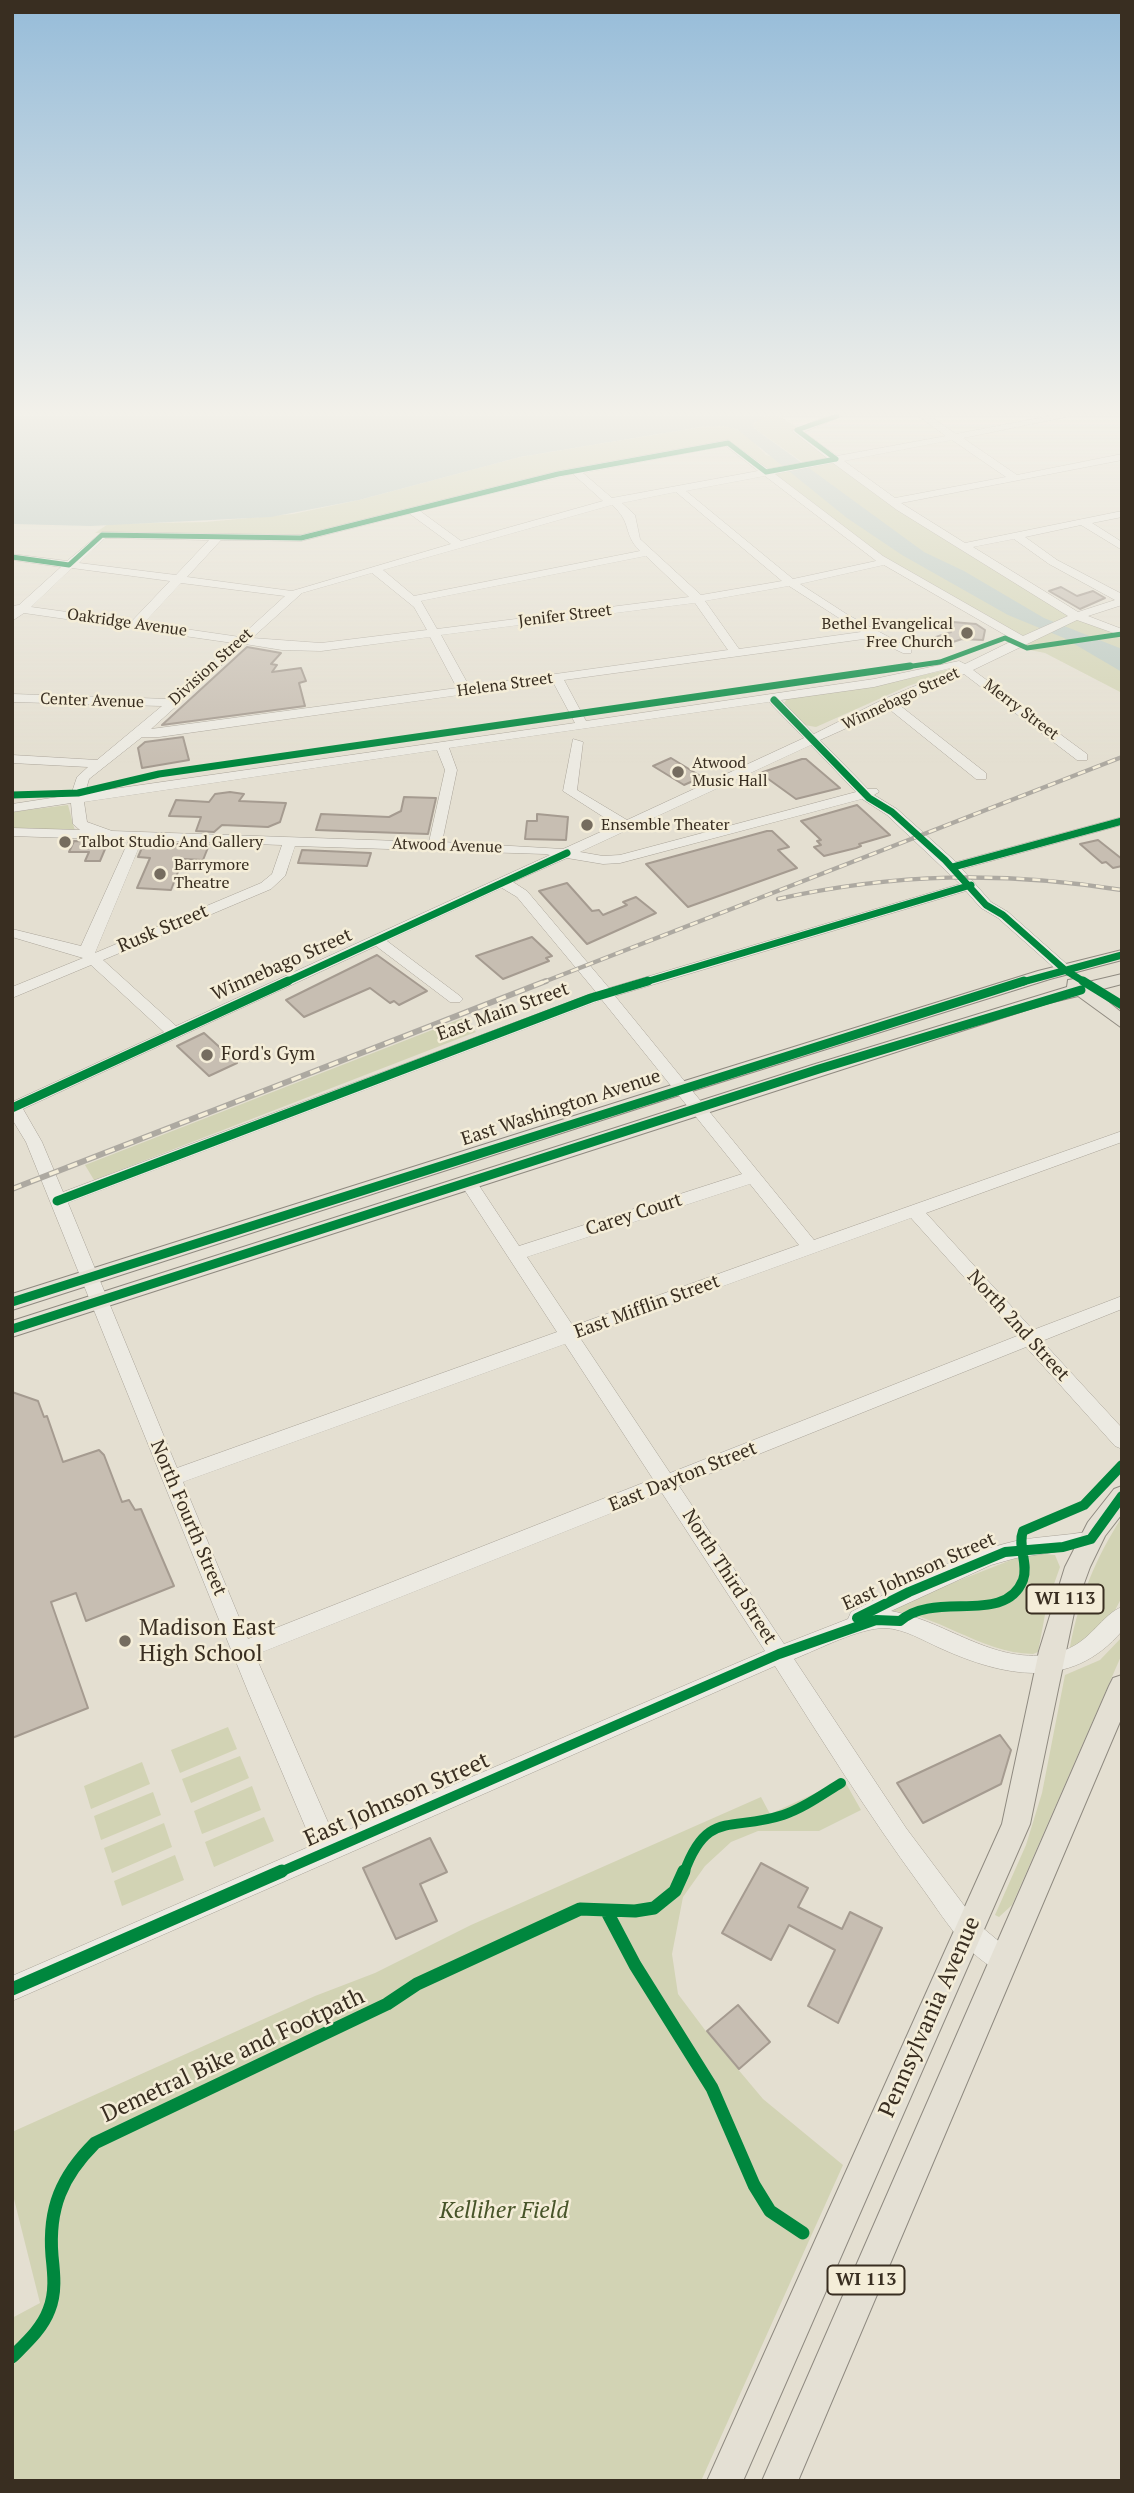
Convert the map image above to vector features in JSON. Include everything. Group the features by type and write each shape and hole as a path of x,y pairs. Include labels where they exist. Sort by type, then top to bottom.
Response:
{"main road":[{"name":"East Washington Avenue","path":"12,1301 682,1088 1065,970 1122,955"},
{"path":"1065,970 1070,980 1122,1005"},
{"path":"12,1329 1007,1009 1122,979"},
{"path":"1088,988 1122,1022"},
{"name":"WI 113","path":"1091,1539 1122,1496"},
{"name":"Pennsylvania Avenue","path":"725,2481 1016,1824 1071,1581 1091,1539"},
{"name":"WI 113","path":"780,2481 1122,1686"}],"street":[{"path":"12,618 17,608 102,535 216,539 301,538 324,532"},
{"path":"442,532 459,545"},
{"path":"12,557 292,594 504,532"},
{"path":"633,532 635,540 646,553 698,599 736,653"},
{"path":"729,532 788,583 872,634 907,650"},
{"path":"849,532 886,562 1022,640"},
{"path":"942,532 1076,616 1122,633"},
{"path":"964,546 1030,532"},
{"path":"1099,532 1122,547"},
{"path":"1016,535 1057,565 1122,600"},
{"path":"136,625 216,539"},
{"path":"414,599 646,553"},
{"name":"Jenifer Street","path":"242,640 303,648 433,634 698,599 886,562"},
{"path":"373,569 414,599 466,691"},
{"name":"Division Street","path":"83,798 102,764 292,594"},
{"name":"Winnebago Street","path":"13,1108 811,740 1035,633 1122,600"},
{"name":"Oakridge Avenue","path":"17,608 242,640"},
{"name":"Helena Street","path":"134,736 872,634"},
{"path":"700,707 774,699 962,667"},
{"name":"Merry Street","path":"962,667 1082,757"},
{"path":"556,678 582,725"},
{"path":"12,808 841,687"},
{"name":"Center Avenue","path":"12,698 171,703"},
{"path":"774,699 836,764 953,867 971,885 975,894 1065,970"},
{"path":"888,702 981,776"},
{"path":"577,742 570,791 626,825"},
{"path":"435,845 451,770 441,745"},
{"path":"12,759 102,764"},
{"name":"Atwood Avenue","path":"12,832 435,845 620,859 869,793"},
{"path":"83,798 82,826 112,834"},
{"path":"953,867 1122,821"},
{"path":"89,955 138,835"},
{"name":"Rusk Street","path":"12,993 89,955 272,882 278,876 290,841"},
{"path":"503,883 524,896 810,1247"},
{"name":"East Main Street","path":"57,1201 605,994 971,885"},
{"path":"12,933 89,955 174,1033"},
{"path":"378,941 455,999"},
{"name":"North Fourth Street","path":"13,1108 34,1142 171,1478 321,1831 327,1852"},
{"name":"East Mifflin Street","path":"171,1478 1122,1136"},
{"name":"Carey Court","path":"516,1254 752,1177"},
{"name":"North Third Street","path":"468,1182 667,1483 788,1651 898,1836 969,1933 1004,1961"},
{"name":"North 2nd Street","path":"914,1211 1122,1441"},
{"name":"East Dayton Street","path":"243,1650 1122,1302"},
{"name":"East Johnson Street","path":"12,1989 788,1651 909,1592 1005,1552 1063,1547 1091,1539"},
{"name":"East Johnson Street","path":"788,1651 876,1619 900,1621 986,1658 1021,1666 1051,1663 1076,1657 1095,1646 1122,1616"}],"green space":[{"path":"96,532 324,532 301,538"},
{"path":"849,532 941,532 1076,616 1122,633 1122,693 1045,653 1009,646 1021,641 913,580"},
{"path":"950,669 956,670 908,686 816,727 804,725 784,703 787,699 893,682"},
{"path":"68,805 75,831 12,828 12,812"},
{"path":"463,1018 476,1032 94,1180 85,1165"},
{"path":"1122,1517 1122,1597 1113,1614 1073,1649 1070,1647 1083,1596 1104,1548"},
{"path":"1036,1553 1055,1555 1060,1567 1047,1604 1038,1652 1033,1654 994,1647 922,1618 884,1610 1016,1558"},
{"path":"1122,1637 1122,1654 1012,1905 999,1917 995,1915 1026,1845 1042,1793 1065,1675 1100,1660"},
{"path":"228,1727 237,1749 180,1773 171,1750"},
{"path":"240,1756 249,1778 191,1803 182,1779"},
{"path":"142,1762 150,1784 91,1809 84,1786"},
{"name":"Kelliher Field","path":"844,1780 861,1810 819,1831 758,1831 731,1842 705,1866 683,1897 672,1954 678,1994 763,2099 843,2165 701,2481 12,2481 12,2318 40,2303 12,2191 12,2132 315,1996 375,1973 471,1925 761,1797 770,1814"},
{"path":"252,1786 261,1810 202,1834 194,1811"},
{"path":"153,1792 161,1815 101,1840 94,1816"},
{"path":"264,1817 274,1841 214,1867 205,1842"},
{"path":"164,1823 172,1847 112,1873 104,1848"},
{"path":"175,1855 184,1880 122,1906 114,1881"}],"shaded area":[{"path":"868,532 897,532 924,552 964,571 1044,618 1122,649 1122,672 1064,638 1008,615 902,555"}],"building":[{"path":"1061,587 1077,596 1093,591 1105,598 1080,609 1049,591"},
{"name":"Bethel Evangelical Free Church","path":"953,622 976,624 985,630 983,640 962,639 947,644 936,637 951,632"},
{"path":"247,647 281,653 271,664 277,665 272,672 301,668 306,681 299,683 305,706 162,725"},
{"path":"183,737 189,760 142,768 138,748 145,742"},
{"name":"Atwood Music Hall","path":"671,758 702,777 684,785 653,766"},
{"path":"806,759 840,788 796,799 760,773"},
{"path":"215,794 244,794 239,801 286,803 280,822 268,827 222,825 214,832 196,831 201,817 169,816 176,800 209,802"},
{"path":"404,797 436,798 428,834 316,830 321,814 389,817 401,811"},
{"path":"857,805 890,835 824,856 814,847 821,845 817,841 821,840 801,821"},
{"path":"537,814 568,817 566,840 525,839 527,821 537,821"},
{"path":"772,831 789,847 778,850 797,868 688,907 646,864"},
{"path":"1098,840 1122,859 1122,866 1113,868 1106,862 1102,863 1080,844"},
{"path":"74,841 108,842 100,861 85,861 89,852 69,852"},
{"name":"Barrymore Theatre","path":"144,843 209,845 203,860 183,859 171,890 137,888 150,858 138,857"},
{"path":"302,850 371,853 367,866 298,863"},
{"path":"567,883 592,911 599,910 603,915 627,905 623,902 636,897 656,913 587,944 539,891"},
{"path":"532,937 552,956 546,958 549,961 503,979 476,956"},
{"path":"377,955 427,991 399,1005 394,1001 390,1003 370,988 304,1017 286,1000"},
{"name":"Ford's Gym","path":"204,1033 237,1063 209,1076 177,1046"},
{"name":"Madison East High School","path":"12,1392 38,1401 44,1417 47,1416 63,1462 99,1450 104,1455 122,1502 129,1500 135,1510 141,1509 174,1586 86,1621 76,1593 51,1602 88,1708 12,1738"},
{"path":"1000,1735 1011,1750 1001,1784 923,1823 897,1783"},
{"path":"430,1838 447,1872 420,1884 437,1921 396,1939 363,1868"},
{"path":"761,1863 808,1888 798,1907 842,1929 850,1912 882,1928 838,2023 808,2006 835,1950 789,1925 771,1960 722,1933"},
{"path":"738,2005 770,2042 739,2069 707,2031"}],"railway":[{"path":"541,983 1122,757"},
{"path":"778,899 864,884 950,878 1035,880 1122,890"},
{"path":"12,1189 546,981"}],"cycle path":[{"path":"12,557 69,565 102,535 301,538 324,532"},
{"path":"12,795 78,793 159,774 551,720 940,662 1005,638 1027,648 1122,634"},
{"path":"774,700 869,798 892,812 945,860 986,905 1003,915 1065,970 1122,1005"},
{"path":"953,867 1122,821"},
{"path":"12,1108 567,853"},
{"path":"57,1201 591,998 971,885"},
{"path":"12,1302 682,1088 1044,975 1122,955"},
{"path":"12,1329 819,1069 1081,990"},
{"path":"12,1989 779,1654 876,1620 900,1621 911,1611 927,1606 1002,1602 1015,1594 1023,1579 1023,1531 1084,1505 1122,1465"},
{"path":"857,1618 909,1592 1005,1552 1063,1547 1091,1539 1122,1496"},
{"name":"Demetral Bike and Footpath","path":"12,2357 37,2330 49,2310 54,2289 51,2235 54,2205 65,2179 95,2143 387,2004 417,1984 580,1909 635,1911 654,1908 666,1901 675,1891 694,1846 712,1830 784,1815 841,1783"},
{"path":"606,1910 635,1965 712,2088 754,2185 770,2211 803,2233"}],"place":[{"name":"Bethel Evangelical Free Church","path":"967,633"},
{"name":"Atwood Music Hall","path":"678,772"},
{"name":"Ensemble Theater","path":"587,825"},
{"name":"Talbot Studio And Gallery","path":"65,842"},
{"name":"Barrymore Theatre","path":"160,874"},
{"name":"Ford's Gym","path":"207,1055"},
{"name":"Madison East High School","path":"125,1641"}]}
